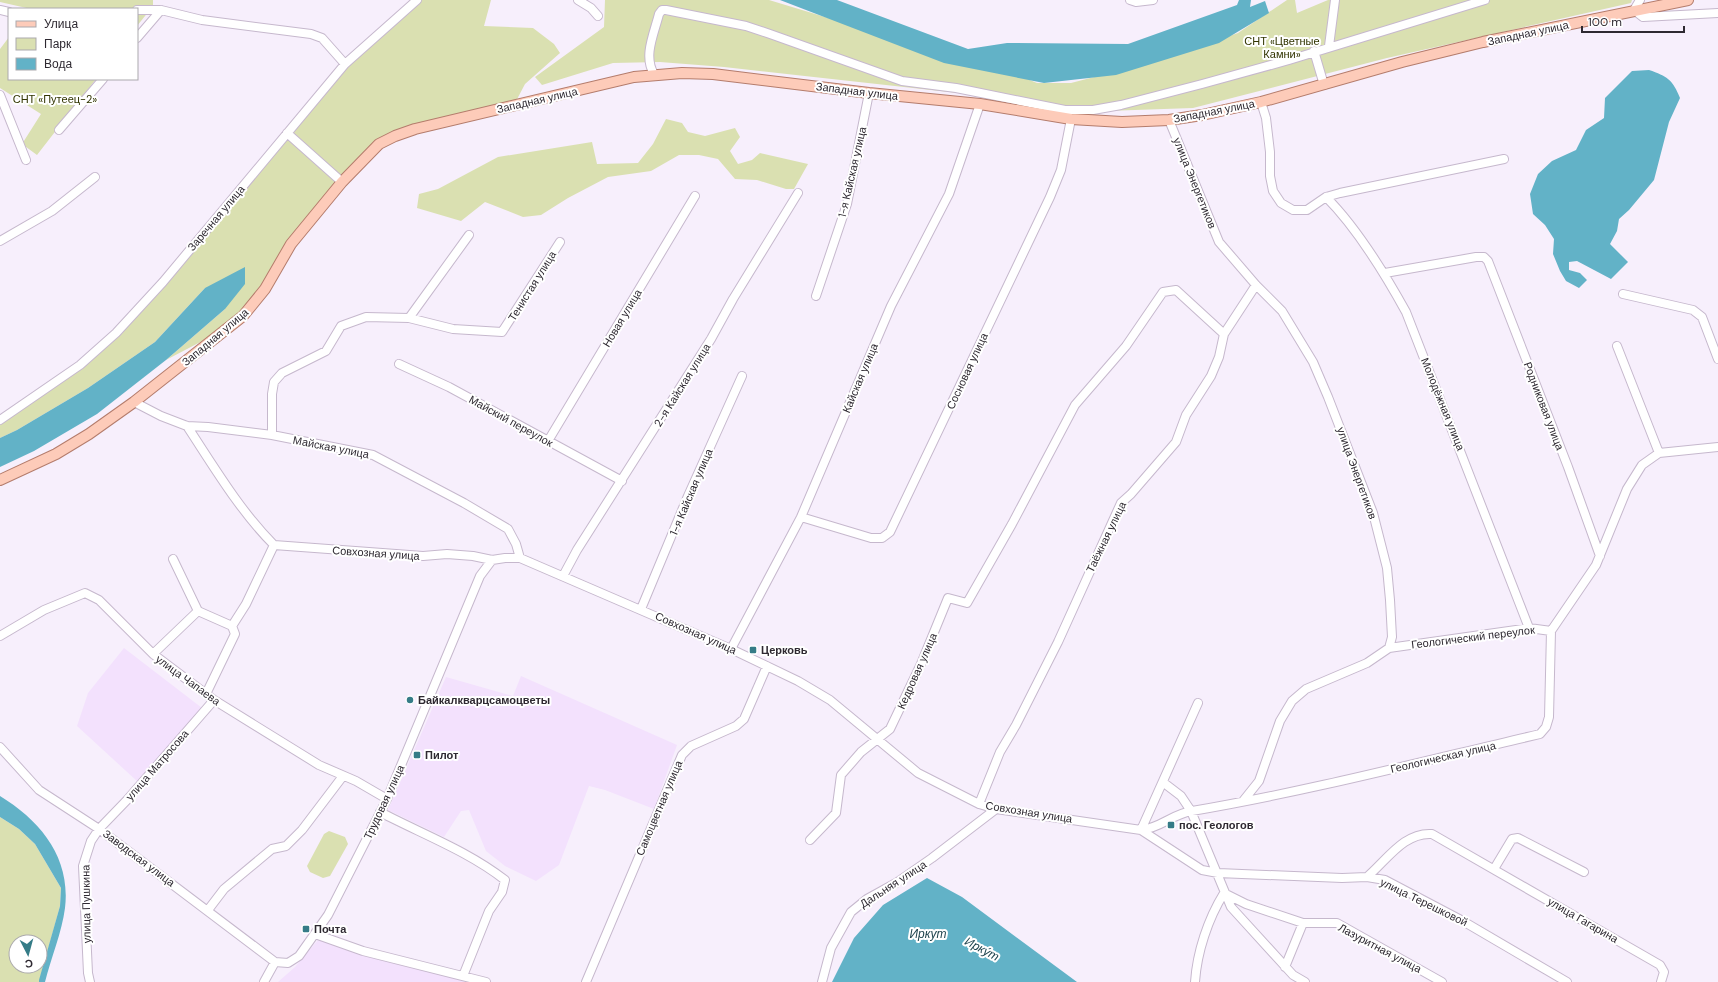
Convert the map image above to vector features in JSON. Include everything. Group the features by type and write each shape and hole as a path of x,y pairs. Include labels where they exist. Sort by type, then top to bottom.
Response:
{"main road":[{"name":"Западная улица","path":"0,480 56,454 89,434 134,402 248,310 265,289 290,244 342,182 379,144 395,136 415,129 634,77 654,74 713,74 869,93 980,104 1071,119 1122,122 1169,120 1202,115 1261,102 1402,62 1483,42 1688,0"}],"street":[{"name":"Заречная улица","path":"0,420 80,365 116,333 163,282 345,64 417,0"},
{"path":"578,0 591,8 598,16"},
{"path":"1130,0 1136,2 1153,0"},
{"path":"1329,46 1335,0"},
{"path":"654,74 650,67 649,53 659,14 662,10 666,10 758,30 902,81 956,88 1065,110 1094,110 1202,84 1485,0"},
{"path":"1640,0 1634,10 1643,17 1718,13"},
{"path":"138,10 161,10 202,20 311,34 322,38 345,64"},
{"path":"138,37 161,10"},
{"path":"1314,51 1324,85"},
{"path":"59,130 102,80"},
{"name":"1-я Кайская улица","path":"816,296 847,204 869,93"},
{"path":"0,95 26,160"},
{"path":"1261,102 1266,118 1270,152 1270,176 1273,191 1281,203 1293,210 1307,210 1326,197 1504,160"},
{"name":"Кайская улица","path":"732,649 801,517 891,306 949,194 980,104"},
{"name":"Сосновая улица","path":"801,517 871,538 882,538 890,532 1050,197 1061,170 1071,119"},
{"name":"улица Энергетиков","path":"1169,120 1219,242 1256,285 1282,311 1313,362 1328,397 1373,513 1387,568 1392,620 1392,637 1389,648"},
{"path":"286,133 342,182"},
{"path":"0,241 52,211 95,177"},
{"name":"2-я Кайская улица","path":"563,576 711,339 733,299 798,192"},
{"name":"Новая улица","path":"548,441 695,196"},
{"name":"Молодёжная улица","path":"1326,197 1337,208 1385,273 1406,312 1529,628"},
{"path":"409,318 469,235"},
{"name":"Тенистая улица","path":"272,435 272,394 274,382 282,373 326,352 341,326 366,317 409,318 453,329 502,332 560,242"},
{"name":"Родниковая улица","path":"1385,273 1484,257 1488,261 1557,437 1600,556"},
{"name":"Таёжная улица","path":"979,804 1000,752 1016,725 1058,642 1120,503 1131,494 1176,442 1186,416 1211,376 1219,357 1224,334 1256,285"},
{"name":"Кедровая улица","path":"810,840 836,813 841,775 861,752 890,729 921,664 948,598 966,603 1012,524 1075,405 1126,346 1163,292 1176,290 1224,334"},
{"path":"1623,294 1693,310 1702,318 1718,359"},
{"path":"1617,346 1659,453"},
{"name":"Майский переулок","path":"399,364 449,387 622,481"},
{"name":"1-я Кайская улица","path":"641,609 688,496 742,376"},
{"name":"Майская улица","path":"134,402 161,416 187,426 208,427 272,435 373,455 464,502 508,530 516,544 520,558"},
{"path":"187,426 222,480 260,531 274,546 246,604 232,626"},
{"name":"Геологический переулок","path":"1389,648 1529,628 1551,631 1600,556 1627,489 1642,465 1659,453 1718,447"},
{"name":"Совхозная улица","path":"274,546 423,556 454,554 492,560 520,558 732,649 798,681 830,700 918,774 979,804 996,809 1141,830 1202,870 1218,873"},
{"path":"173,559 198,611 232,626 235,634 206,694"},
{"name":"Трудовая улица","path":"279,963 288,963 299,956 328,915 387,799 480,576 492,560"},
{"name":"улица Чапаева","path":"0,636 44,610 85,592 99,600 153,654 214,700 319,765 387,799"},
{"path":"153,654 198,611"},
{"name":"Геологическая улица","path":"1141,830 1153,828 1182,813 1304,790 1540,734 1546,727 1549,718 1551,631"},
{"path":"1243,801 1259,780 1280,721 1292,701 1306,689 1367,663 1389,648"},
{"name":"Самоцветная улица","path":"586,982 682,755 691,746 736,726 744,719 767,666"},
{"name":"улица Матросова","path":"99,828 127,800 214,700"},
{"path":"1141,830 1164,783 1198,703"},
{"name":"Заводская улица","path":"0,747 39,790 99,828 279,963"},
{"path":"208,910 224,889 272,849 286,846 302,830 343,776"},
{"path":"1164,783 1181,796 1191,811 1231,907 1293,975 1305,982"},
{"name":"Дальняя улица","path":"822,982 831,948 851,912 867,899 896,883 932,858 996,809"},
{"path":"380,812 409,828 424,833 442,844 485,864 505,880 502,892 489,911 463,976"},
{"name":"улица Пушкина","path":"90,982 88,973 83,866 91,841 99,828"},
{"name":"улица Гагарина","path":"1367,877 1403,842 1421,833 1432,834 1660,965 1663,968 1662,980"},
{"path":"1494,869 1512,839 1518,838 1584,872"},
{"name":"улица Терешковой","path":"1218,873 1342,878 1367,877 1385,880 1461,920 1568,982"},
{"path":"1195,982 1199,951 1217,905 1224,893"},
{"name":"Лазуритная улица","path":"1224,893 1246,904 1303,923 1337,923 1442,982"},
{"path":"1286,967 1303,923"},
{"path":"315,934 363,951 486,982"},
{"path":"264,982 279,963"}],"shaded area":[{"path":"124,648 202,708 138,782 77,726 88,693"},
{"path":"521,676 677,745 654,809 605,790 589,786 559,865 536,881 505,866 486,851 469,810 461,811 444,837 388,810 446,677 513,696"},
{"path":"318,940 466,982 278,982 295,967"}],"green space":[{"path":"0,0 153,0 153,6 138,25 138,8 27,8 0,2"},
{"path":"417,0 491,0 484,26 533,28 554,44 560,53 525,84 514,105 379,144 283,258 229,327 166,360 225,309 205,288 155,342 88,388 17,430 0,438 0,420 80,365 116,333 345,64"},
{"name":"СНТ «Цветные Камни»","path":"605,0 769,0 1020,76 1037,83 1071,83 1160,60 1238,33 1287,0 1295,0 1297,13 1328,0 1632,0 1631,3 1387,58 1193,108 1077,112 994,97 724,67 660,62 613,63 542,85 535,77 604,27"},
{"name":"СНТ «Путеец-2»","path":"8,38 8,80 95,80 37,155 22,144 41,114 0,88 0,49"},
{"path":"666,119 682,123 688,132 705,136 735,128 740,137 730,151 738,164 752,160 760,153 808,164 794,189 786,189 757,180 735,179 718,159 699,155 679,155 651,171 608,177 568,198 541,215 523,217 485,202 461,221 417,208 419,194 438,189 498,157 592,142 597,164 638,163 653,144"},
{"path":"0,817 19,829 35,844 61,888 60,906 48,949 48,934 8,934 8,974 41,974 39,982 0,982"},
{"path":"329,831 345,837 348,844 330,876 323,878 310,872 307,866 324,834"}],"water":[{"path":"780,0 837,0 968,49 1007,43 1128,44 1237,5 1239,0 1251,0 1250,7 1265,1 1269,13 1219,43 1116,75 1044,83 944,63"},
{"path":"1649,70 1660,74 1669,80 1675,87 1680,98 1669,122 1654,180 1629,210 1619,219 1617,231 1610,244 1628,262 1611,279 1577,261 1569,262 1569,270 1580,273 1587,280 1579,288 1566,281 1560,271 1553,254 1554,239 1545,225 1533,214 1530,194 1538,174 1552,161 1576,150 1586,130 1604,118 1605,98 1632,71"},
{"path":"245,267 245,284 225,309 166,360 97,414 34,451 0,467 0,438 17,430 88,388 155,342 205,288"},
{"path":"0,796 15,806 40,829 58,857 63,873 66,890 64,917 48,972 48,948 60,906 61,888 35,844 19,829 0,817"},
{"name":"Иркут","path":"927,878 962,897 1077,982 832,982 854,938 883,905"},
{"path":"41,974 47,974 45,982 39,982"}],"place":[{"name":"Церковь","path":"753,650"},
{"name":"Байкалкварцсамоцветы","path":"410,700"},
{"name":"Пилот","path":"417,755"},
{"name":"пос. Геологов","path":"1171,825"},
{"name":"Почта","path":"306,929"}],"water label":[{"name":"Ирку́т","path":"982,949"}]}
